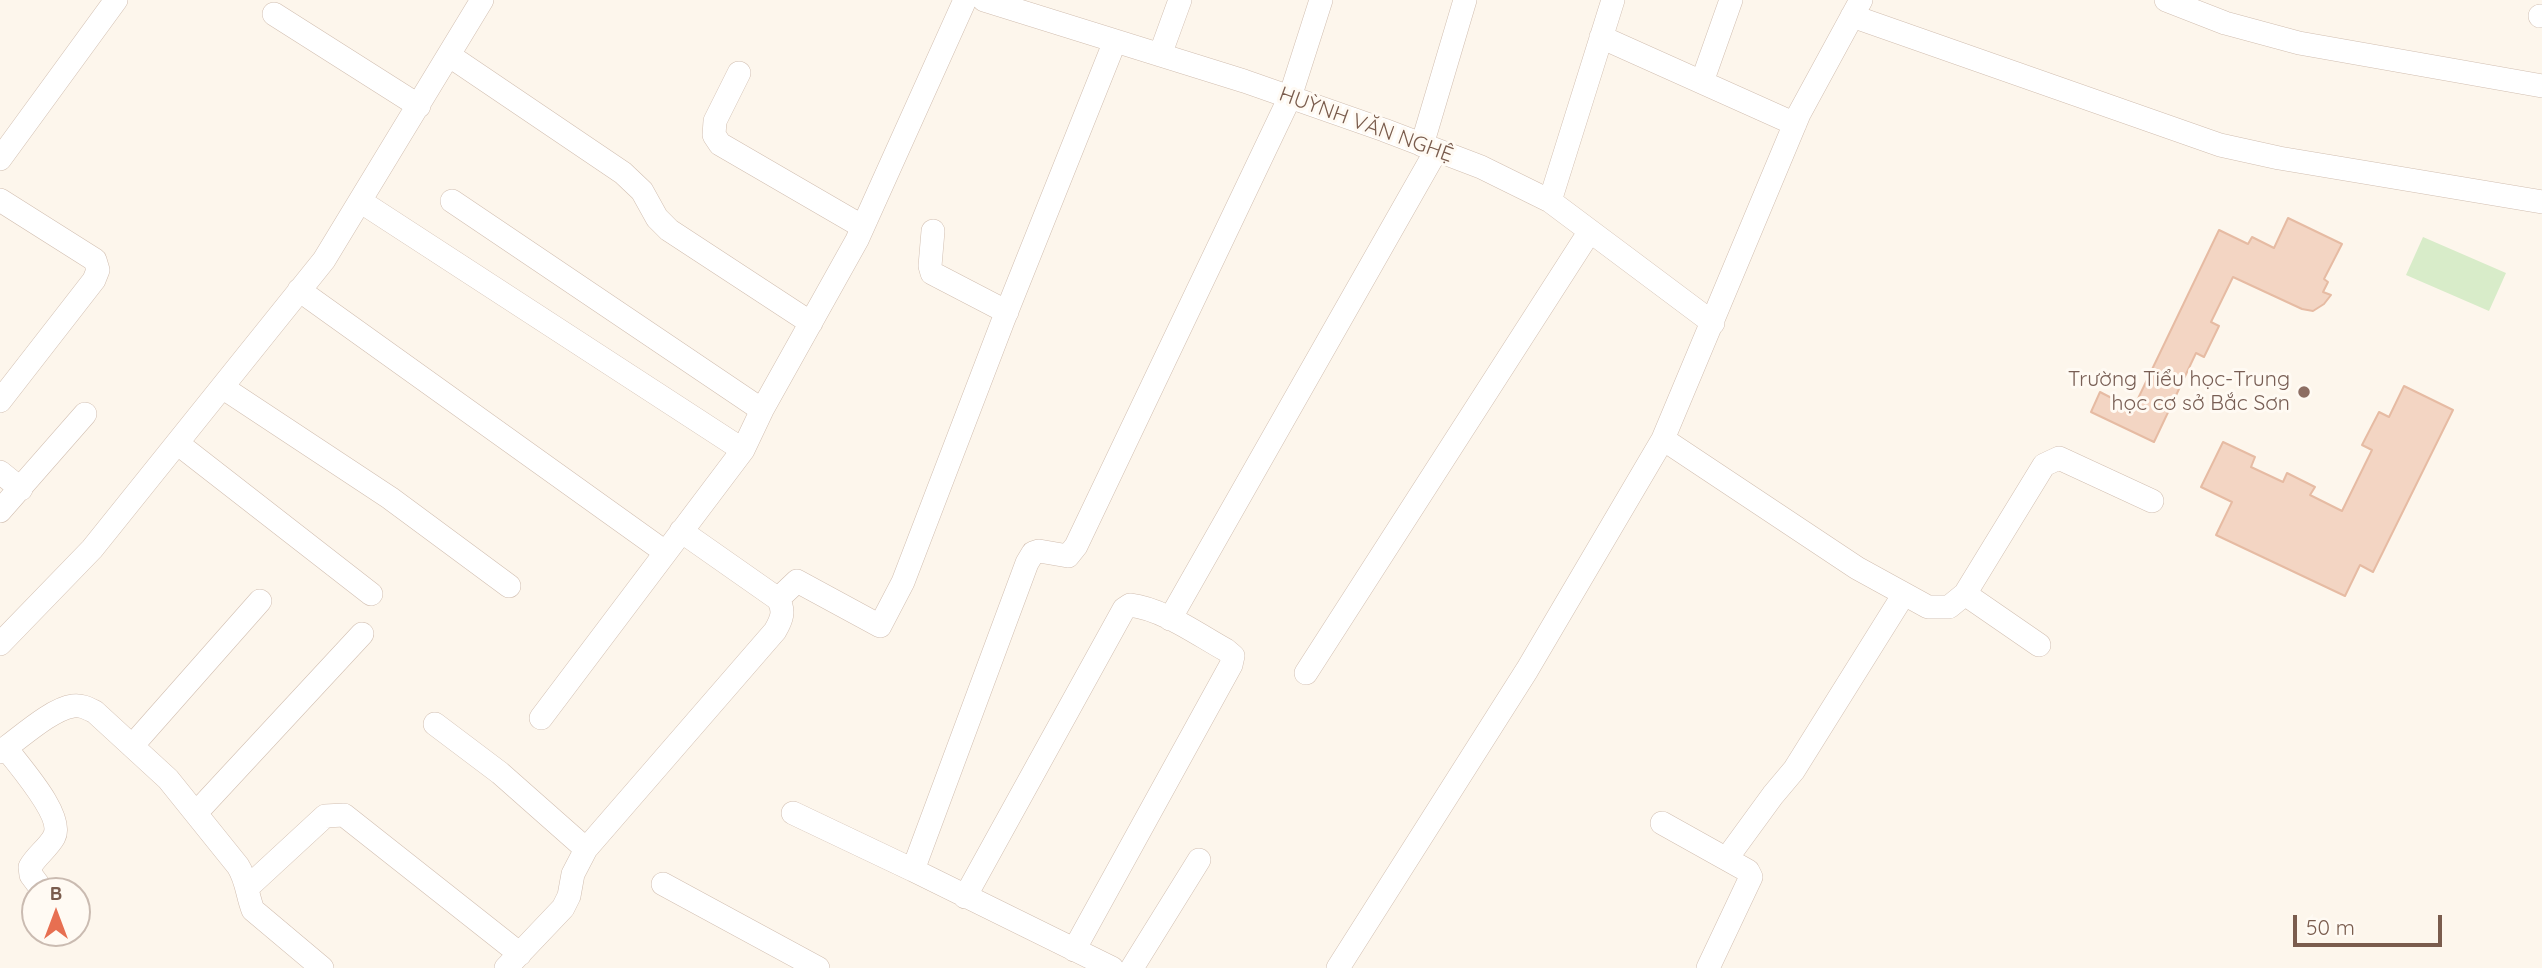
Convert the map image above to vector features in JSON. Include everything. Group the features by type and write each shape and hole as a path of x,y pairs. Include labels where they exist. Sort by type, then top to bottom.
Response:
{"street":[{"path":"0,159 116,0"},
{"path":"0,644 92,549 324,260 482,0"},
{"path":"541,718 743,450 762,410 863,227 965,0"},
{"name":"HUỲNH VĂN NGHỆ","path":"984,0 1044,9 1115,41 1290,97 1481,167 1550,201 1713,323"},
{"path":"1160,55 1180,0"},
{"path":"913,870 1027,563 1033,552 1068,556 1076,546 1290,97 1321,0"},
{"path":"1170,619 1429,148 1465,0"},
{"path":"1550,201 1613,0"},
{"path":"1702,82 1731,0"},
{"path":"2166,0 2225,23 2299,43 2542,86"},
{"path":"1338,968 1527,670 1663,439 1795,124 1856,8 2220,145 2279,158 2542,202"},
{"path":"274,14 419,106"},
{"path":"1601,37 1795,124"},
{"path":"778,599 797,581 880,626 903,582 1115,41"},
{"path":"450,56 623,173 642,191 657,218 668,230 811,323"},
{"path":"738,73 715,121 714,135 720,144 863,227"},
{"path":"0,200 95,260 98,270 94,280 0,401"},
{"path":"360,201 743,450"},
{"path":"452,201 762,410"},
{"path":"933,231 930,266 932,273 1007,312"},
{"path":"1306,673 1590,231"},
{"path":"299,290 665,552"},
{"path":"222,387 390,498 509,586"},
{"path":"0,511 85,414"},
{"path":"1663,439 1857,568 1928,607 1949,607 1965,594 2044,465 2052,461 2059,458 2152,501"},
{"path":"177,443 371,594"},
{"path":"0,472 21,489"},
{"path":"247,888 325,816 344,815 513,961 563,908 569,896 573,874 586,849 775,631 782,618 782,606 778,599 681,531"},
{"path":"1727,858 1794,770 1904,594"},
{"path":"1965,594 2039,645"},
{"path":"132,746 260,601"},
{"path":"965,897 1124,609 1130,605 1139,606 1170,619 1226,650 1233,656 1231,665 1074,950"},
{"path":"196,813 362,634"},
{"path":"32,877 30,867 54,837 57,827 52,811 3,750 55,713 71,706 83,706 95,712 168,779 239,866 244,874 253,910 322,968"},
{"path":"435,724 499,774 586,849"},
{"path":"793,813 1112,968"},
{"path":"1662,823 1727,858 1748,871 1751,877 1708,968"},
{"path":"1132,968 1199,860"},
{"path":"663,884 803,965"}],"green space":[{"path":"2423,237 2506,273 2489,311 2406,275"}],"building":[{"path":"2288,218 2342,244 2324,279 2328,282 2323,292 2331,295 2324,304 2313,311 2302,309 2233,277 2211,322 2219,326 2204,357 2196,353 2154,442 2091,412 2100,392 2133,409 2219,230 2248,244 2252,237 2274,248"},
{"path":"2404,386 2453,410 2373,572 2360,565 2345,596 2216,535 2232,502 2201,487 2223,442 2255,457 2251,467 2283,482 2287,473 2315,487 2310,495 2342,511 2372,450 2362,445 2379,412 2389,417"}],"place":[{"name":"Trường Tiểu học-Trung học cơ sở Bắc Sơn","path":"2304,392"}]}
